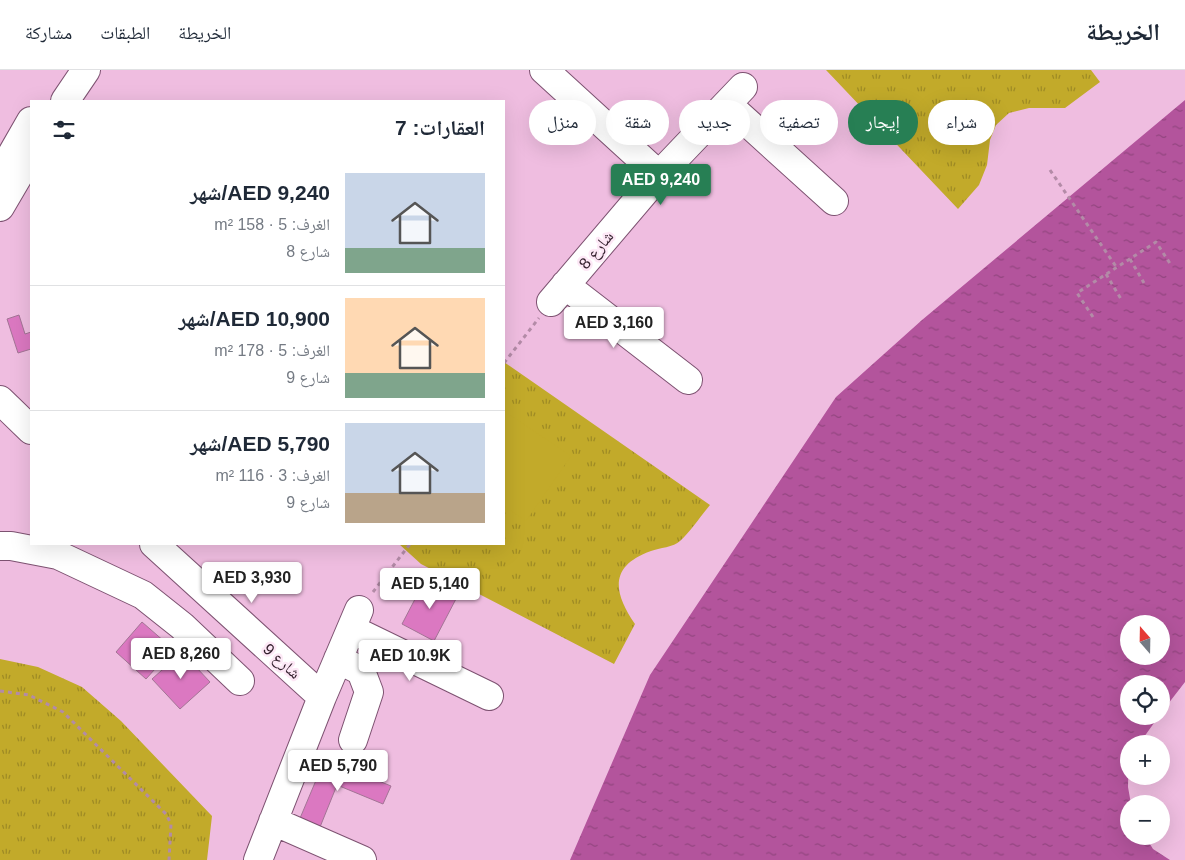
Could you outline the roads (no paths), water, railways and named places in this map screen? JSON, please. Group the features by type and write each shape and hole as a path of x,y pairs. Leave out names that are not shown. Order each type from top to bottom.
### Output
{"street":[{"path":"45,100 65,70"},
{"path":"66,100 86,70"},
{"path":"544,70 659,175"},
{"name":"شارع 8","path":"688,380 558,294 659,175 735,95 834,201"},
{"path":"0,175 30,123"},
{"path":"0,207 30,156"},
{"path":"0,400 30,429"},
{"path":"0,419 30,434"},
{"name":"شارع 9","path":"155,545 322,696"},
{"path":"0,546 11,546 58,555 143,595 182,626 240,682"},
{"path":"258,860 322,696 355,620 489,696"},
{"path":"338,659 361,671 369,692 353,740"},
{"path":"273,821 362,860"}],"water":[{"path":"1185,100 1185,682 1170,701 1170,675 1120,675 1120,725 1153,725 1145,735 1120,735 1120,785 1128,785 1129,795 1120,795 1120,845 1151,845 1153,849 1170,860 570,860 650,675 836,397 922,320"}]}
